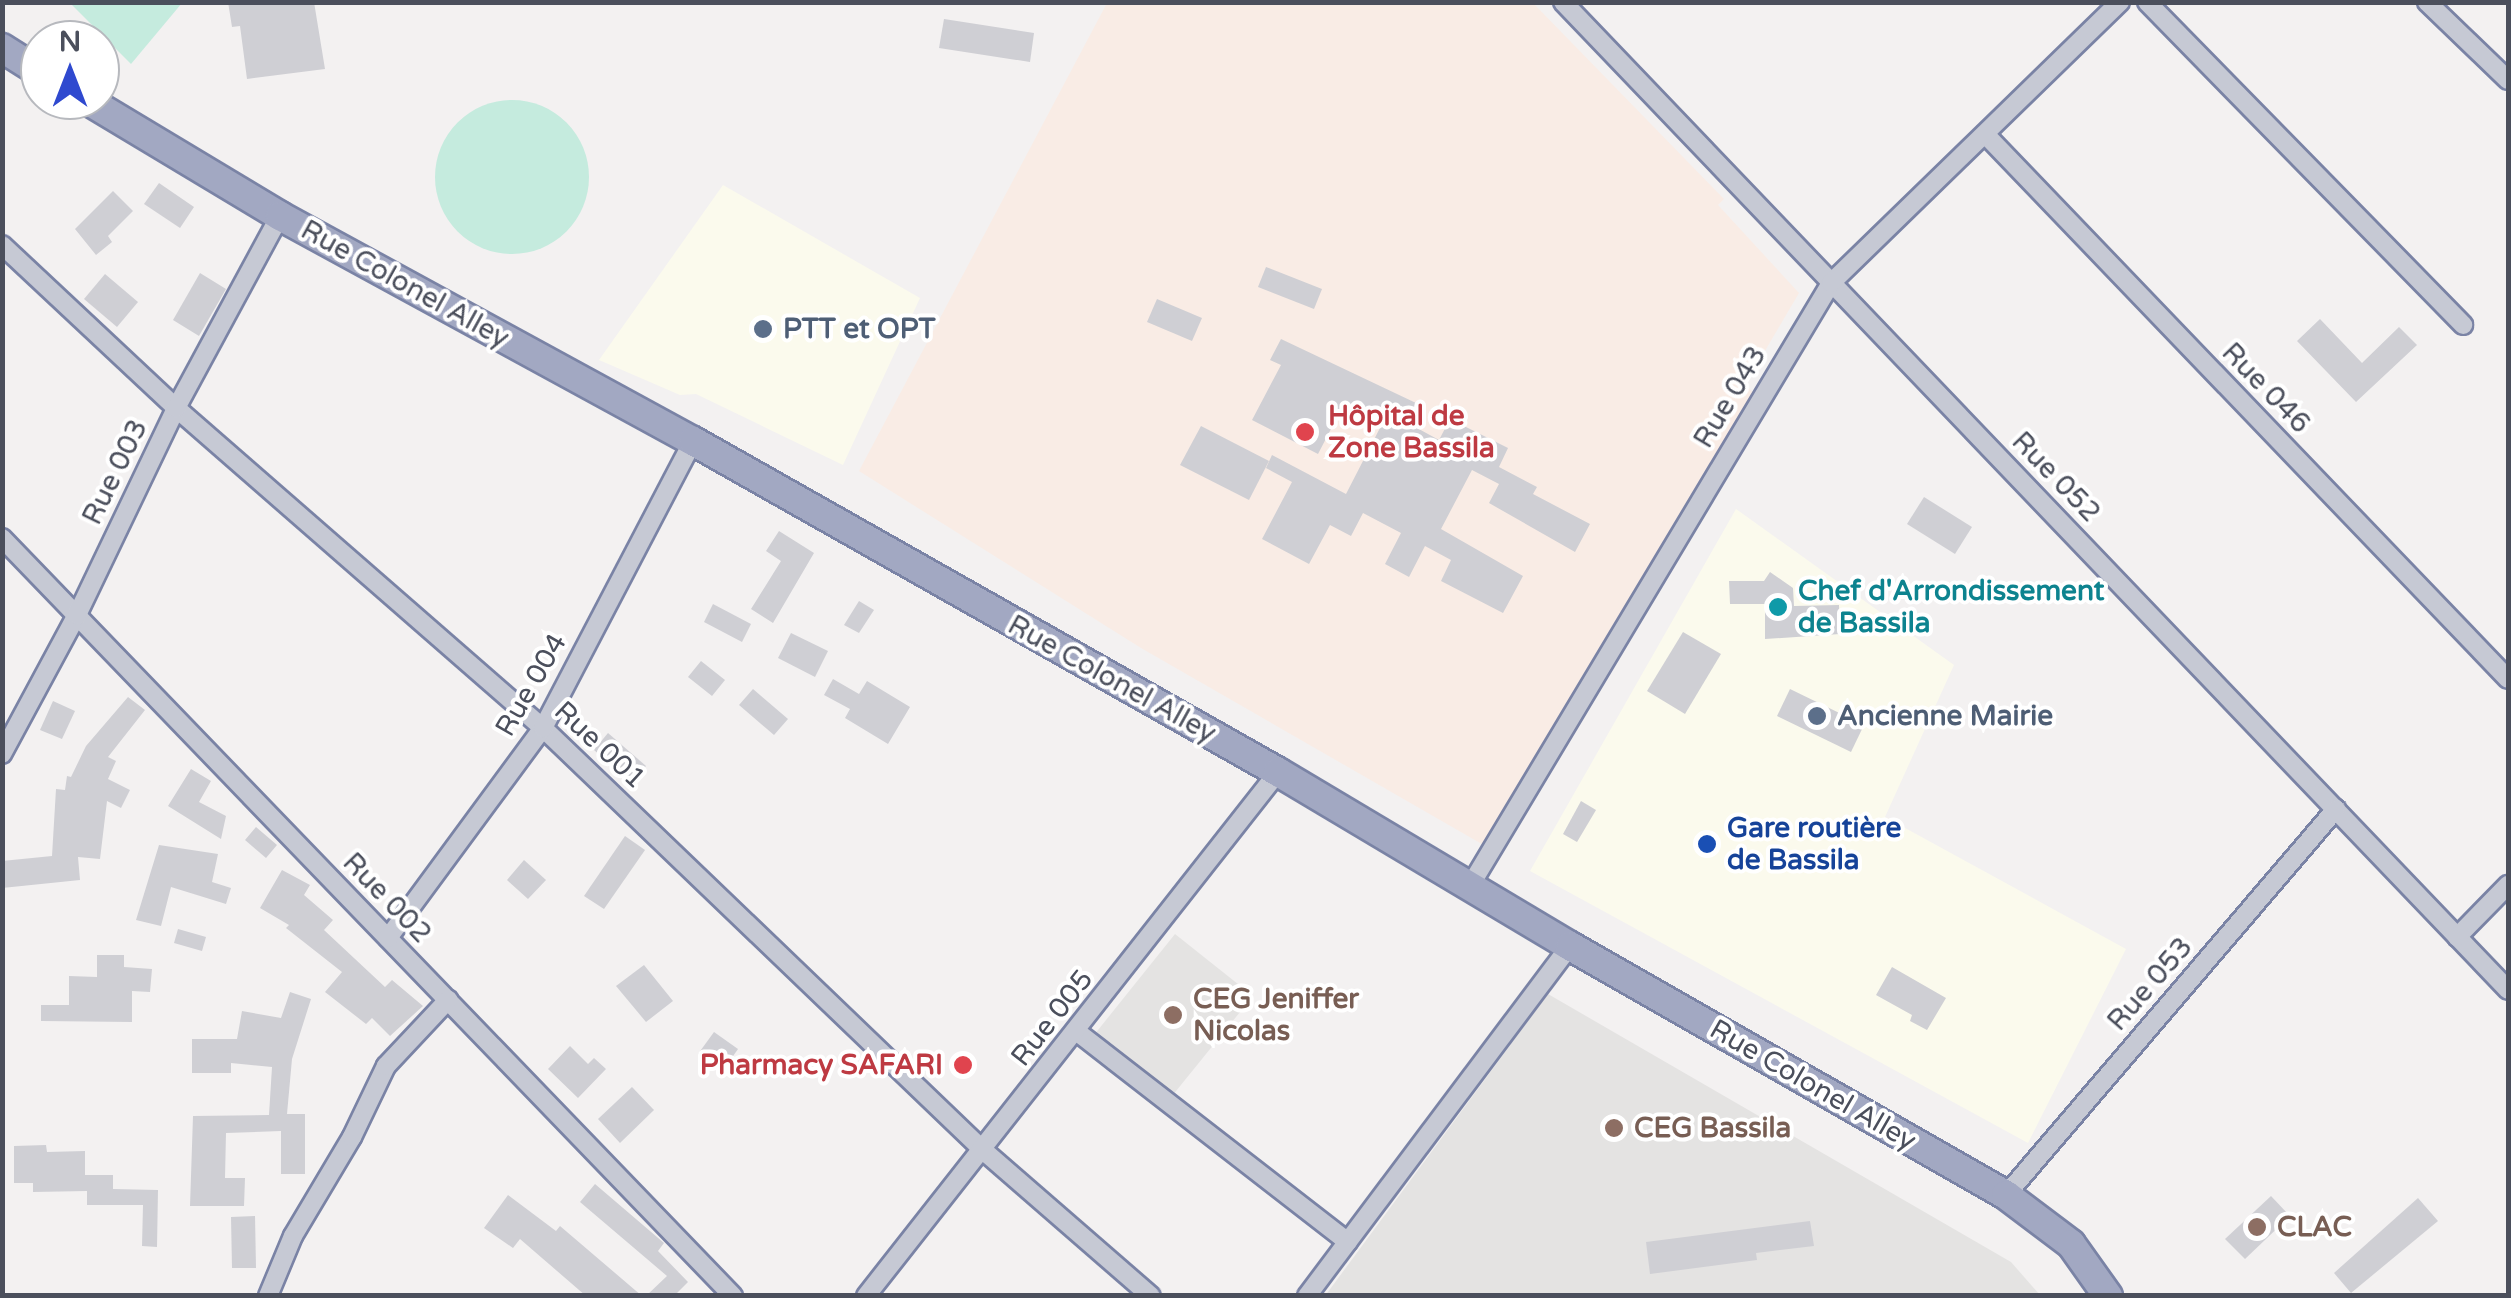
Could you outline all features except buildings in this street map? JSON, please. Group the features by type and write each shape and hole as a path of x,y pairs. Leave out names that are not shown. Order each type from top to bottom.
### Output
{"highway":[{"name":"Rue Colonel Alley","path":"120,120 280,216 693,440 1278,772 1570,946 2006,1195 2071,1244 2108,1296"}],"street":[{"name":"Rue 052","path":"1563,2 2508,990"},
{"name":"Rue 043","path":"1470,886 1831,282 2120,2"},
{"path":"2147,2 2463,325"},
{"path":"2427,2 2508,80"},
{"name":"Rue 046","path":"1985,134 2508,679"},
{"name":"Rue 003","path":"2,754 77,615 176,408 280,216"},
{"name":"Rue 001","path":"2,246 176,408 543,728 984,1151 1150,1296"},
{"name":"Rue 004","path":"388,938 543,728 693,440"},
{"name":"Rue 002","path":"2,538 732,1296"},
{"name":"Rue 005","path":"866,1296 984,1151 1278,772"},
{"name":"Rue 053","path":"2006,1195 2336,809"},
{"path":"2457,936 2508,886"},
{"path":"1307,1296 1570,946"},
{"path":"268,1296 293,1236 352,1137 386,1066 448,1000"},
{"path":"1076,1031 1348,1242"}],"shaded area":[{"name":"Hôpital de Zone Bassila","path":"1107,3 1533,3 1724,199 1718,205 1799,293 1745,385 1753,392 1611,643 1487,847 1141,648 859,471"},
{"name":"PTT et OPT","path":"723,185 920,298 843,465 696,394 680,395 599,360"},
{"path":"1736,509 1954,665 1885,817 2126,949 2028,1143 1530,871"},
{"name":"CEG Jeniffer Nicolas","path":"1175,934 1253,996 1172,1096 1094,1035"},
{"name":"CEG Bassila","path":"1548,994 2011,1262 2040,1295 1325,1296"}],"green space":[{"path":"70,3 182,3 131,64 120,53 120,20 87,20"},
{"path":"512,100 541,106 566,123 583,148 589,177 583,206 566,231 541,248 512,254 483,248 458,231 441,206 435,177 441,148 458,123 483,106"}],"place":[{"name":"PTT et OPT","path":"763,329"},
{"name":"Hôpital de Zone Bassila","path":"1305,432"},
{"name":"Chef d'Arrondissement de Bassila","path":"1778,607"},
{"name":"Ancienne Mairie","path":"1817,716"},
{"name":"Gare routière de Bassila","path":"1707,844"},
{"name":"CEG Jeniffer Nicolas","path":"1173,1015"},
{"name":"Pharmacy SAFARI","path":"963,1065"},
{"name":"CEG Bassila","path":"1614,1128"},
{"name":"CLAC","path":"2257,1227"}]}
